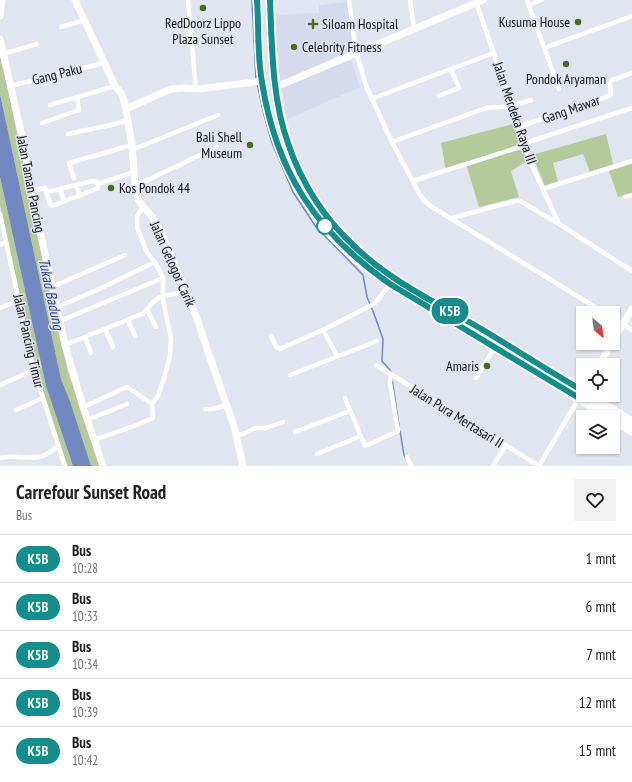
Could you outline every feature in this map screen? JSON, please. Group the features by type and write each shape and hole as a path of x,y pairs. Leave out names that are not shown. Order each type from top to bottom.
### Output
{"highway":[{"path":"257,0 262,81 269,119 288,169 316,215 339,242 365,266 390,284 495,347 576,392"},
{"path":"270,0 276,87 287,142 297,168 324,212 354,246 375,264 401,282 484,330 576,392"},
{"path":"590,402 600,410"},
{"path":"600,402 632,422"},
{"path":"620,423 632,431"}],"street":[{"path":"0,16 2,0"},
{"name":"Jalan Gelogor Carik","path":"75,0 115,86 122,93 128,120 135,186 138,199 159,228 201,328 227,405 243,466"},
{"path":"188,0 196,89"},
{"path":"349,0 356,52 372,99 392,142 420,195 426,202 594,306"},
{"path":"410,0 414,28"},
{"path":"542,0 528,2 559,90"},
{"path":"276,87 478,1"},
{"name":"Jalan Merdeka Raya III","path":"478,1 523,145 560,224"},
{"path":"544,48 632,16"},
{"path":"61,28 84,20"},
{"name":"Jalan Taman Pancing","path":"0,39 65,345 87,420 103,466"},
{"path":"3,54 37,44"},
{"path":"372,99 494,53"},
{"name":"Gang Paku","path":"10,86 104,63"},
{"path":"439,96 459,88 451,69"},
{"name":"Gang Mawar","path":"518,127 609,96 611,94 610,84 612,80 632,73"},
{"path":"126,109 171,88 196,89 262,81"},
{"path":"50,105 115,86"},
{"path":"42,123 79,110 77,97"},
{"path":"392,142 486,108 512,106 531,100"},
{"path":"413,181 632,108"},
{"path":"74,178 69,163 132,148 218,115"},
{"path":"68,134 128,120"},
{"path":"135,186 217,147"},
{"path":"544,189 632,160"},
{"path":"98,184 134,172"},
{"path":"47,192 95,180 98,184"},
{"path":"34,190 44,188 47,192 51,205 98,189 98,184"},
{"path":"76,185 80,196"},
{"path":"60,189 64,201"},
{"path":"625,197 632,195"},
{"path":"452,218 517,200 560,224 632,271"},
{"path":"94,440 153,418 152,404 162,387 170,355 171,338 163,297 163,278 155,262 147,254 137,227 138,216 143,206"},
{"name":"Jalan Pancing Timur","path":"0,214 34,370 65,466"},
{"path":"0,245 6,242"},
{"path":"52,287 124,255"},
{"path":"57,307 95,291 155,262"},
{"path":"60,321 163,278"},
{"path":"271,336 276,347 280,349 323,330 375,303 390,284"},
{"path":"65,345 142,314 153,302 163,297 186,292"},
{"path":"0,308 19,300"},
{"path":"620,329 632,309"},
{"path":"147,310 156,327"},
{"path":"128,320 135,336"},
{"path":"620,322 632,330"},
{"path":"105,328 113,347"},
{"path":"323,330 337,356"},
{"path":"85,337 91,353"},
{"path":"290,375 377,341"},
{"path":"476,378 495,347"},
{"name":"Jalan Pura Mertasari II","path":"376,365 539,466"},
{"path":"0,385 34,370"},
{"path":"345,398 365,446 398,431 390,383 391,375"},
{"path":"83,407 127,387 152,404"},
{"path":"16,410 43,398"},
{"path":"539,466 577,402"},
{"path":"87,420 127,404"},
{"path":"205,409 214,409 227,405"},
{"path":"295,432 350,410"},
{"path":"236,435 243,434 256,428 266,428 283,422"},
{"path":"317,454 361,436"},
{"path":"493,466 506,445"},
{"path":"0,458 16,456 34,459 46,455 58,446"},
{"path":"407,457 411,466"}],"shaded area":[{"path":"348,2 352,50 276,83 275,15 319,13 319,5"},
{"path":"350,58 360,87 286,120 280,88"}],"green space":[{"path":"0,56 68,372 101,466 91,466 70,401 61,379 0,94"},
{"path":"513,124 527,161 511,171 519,197 479,207 466,164 446,171 441,143"},
{"path":"606,134 613,164 590,172 583,154 553,163 558,181 545,186 532,155"},
{"path":"632,164 632,193 618,197 609,171"},
{"path":"0,177 46,386 73,466 67,466 36,372 0,205"}],"water":[{"name":"Tukad Badung","path":"0,94 61,379 70,401 91,466 73,466 46,386 0,177"}],"waterway":[{"path":"252,0 256,80"},
{"path":"257,83 272,143 293,192 316,227 363,275 367,297 383,339 382,361 391,372"},
{"path":"392,378 399,426"},
{"path":"400,431 406,459"}],"bus line":[{"name":"K5B","path":"257,0 260,66 269,119 278,147 288,169 312,210 324,225 347,250 365,266 390,284 579,398 583,391 484,330 401,282 375,264 354,246 334,225 314,197 298,169 287,142 276,95 270,0"}],"place":[{"name":"RedDoorz Lippo Plaza Sunset","path":"203,8"},
{"name":"Kusuma House","path":"578,22"},
{"name":"Siloam Hospital","path":"313,24"},
{"name":"Celebrity Fitness","path":"294,47"},
{"name":"Pondok Aryaman","path":"566,64"},
{"name":"Bali Shell Museum","path":"250,145"},
{"name":"Kos Pondok 44","path":"111,188"},
{"name":"Amaris","path":"487,366"}]}
